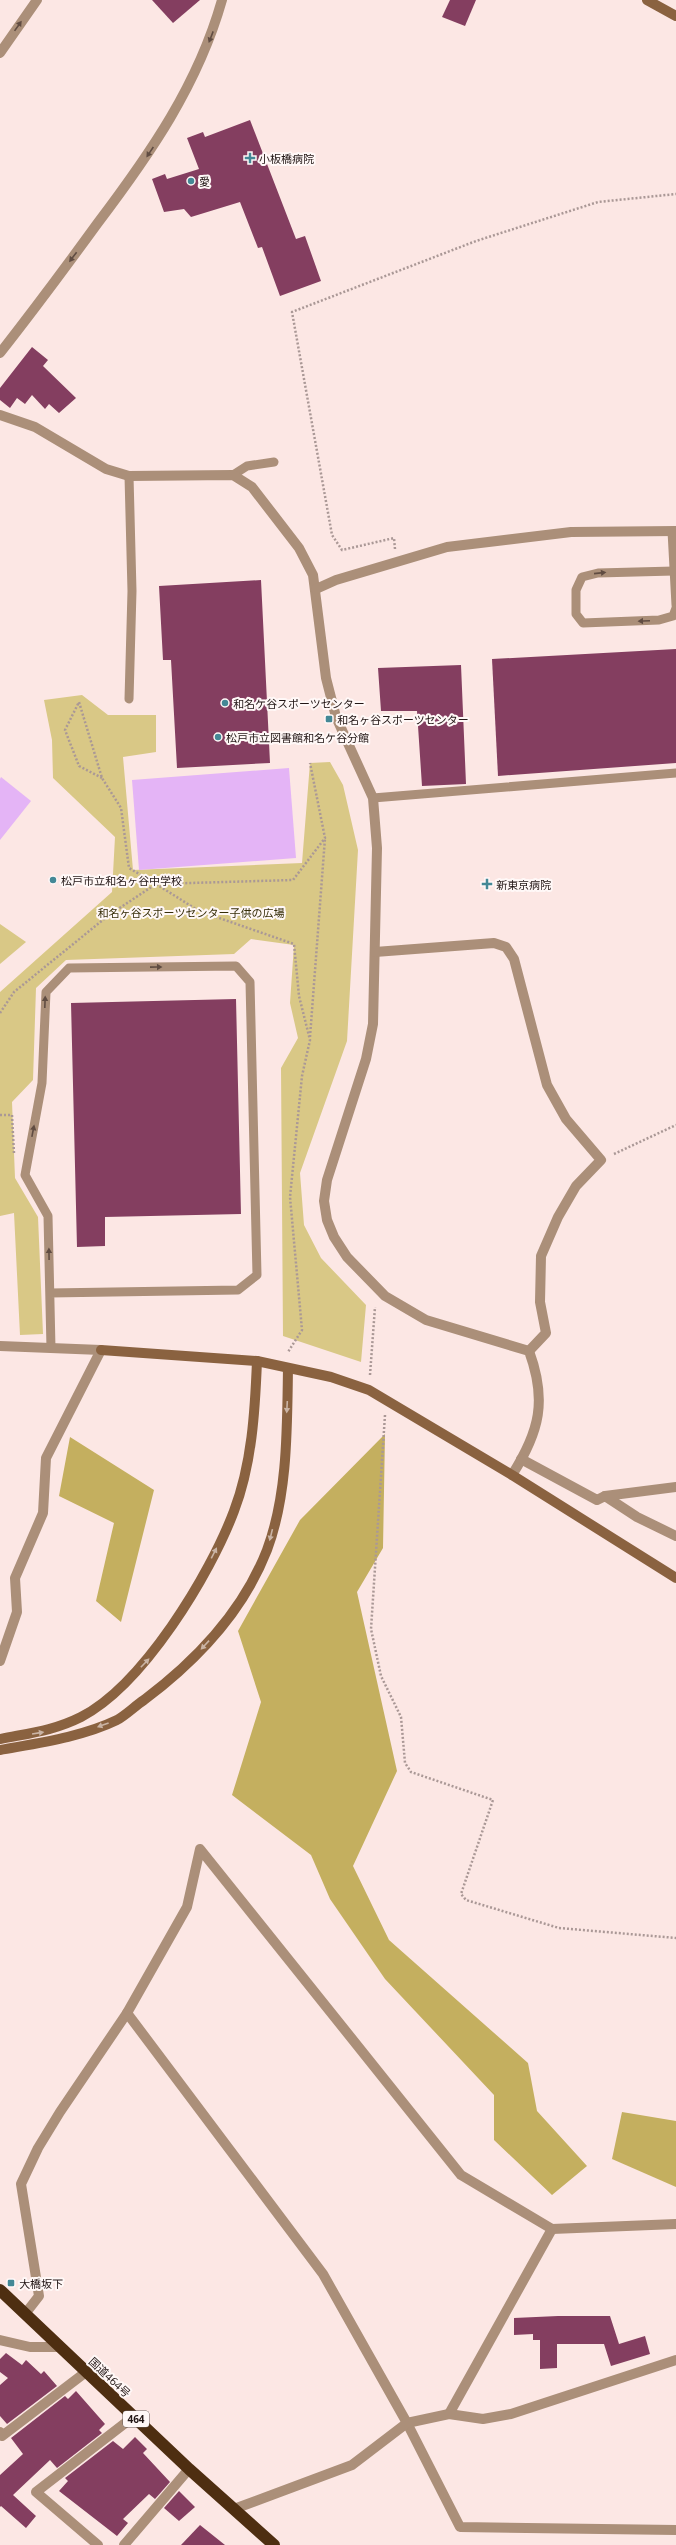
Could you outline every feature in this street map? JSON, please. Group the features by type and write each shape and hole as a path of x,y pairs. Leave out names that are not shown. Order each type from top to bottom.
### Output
{"highway":[{"name":"国道464号","path":"0,2290 133,2417 274,2545"}],"street":[{"path":"0,53 37,0"},
{"path":"0,353 135,175 158,141 182,100 203,56 222,0"},
{"path":"647,0 676,16"},
{"path":"0,415 35,427 106,468 129,476 233,474 252,487 280,521 299,548 313,574 326,678 336,717 373,798 377,848 373,1024 366,1059 329,1174 324,1201 327,1220 334,1237 347,1257 385,1296 426,1320 529,1351"},
{"path":"316,589 336,580 447,548 571,532 674,531"},
{"path":"375,952 494,943 506,947 514,959 547,1085 566,1119 600,1160 576,1186 558,1217 541,1256 540,1302 546,1333 529,1351"},
{"path":"0,1346 101,1350 257,1361 331,1377 369,1390 512,1475 676,1578"},
{"path":"0,1661 17,1612 15,1578 43,1513 46,1458 101,1350"},
{"path":"512,1475 522,1459 538,1420 538,1375 529,1351"},
{"path":"0,1739 47,1732 83,1716 115,1694 149,1658 203,1576 234,1510 249,1449 257,1361"},
{"path":"0,1750 71,1735 117,1720 172,1679 236,1610 252,1582 267,1549 277,1511 283,1475 288,1368"},
{"path":"522,1459 597,1500 605,1496 676,1487"},
{"path":"605,1496 637,1517 676,1536"},
{"path":"25,2314 39,2296 21,2184 38,2148 60,2112 128,2013 187,1907 200,1849 461,2175 552,2229 676,2224"},
{"path":"128,2013 323,2274 407,2423 460,2527 676,2530"},
{"path":"449,2414 552,2229"},
{"path":"0,2340 30,2348 60,2347"},
{"path":"234,2509 352,2465 407,2423 449,2414 483,2419 512,2414 676,2360"},
{"path":"0,2432 2,2436 86,2372"},
{"path":"98,2545 36,2492 133,2417"},
{"path":"124,2545 189,2469"}],"lane":[{"path":"233,474 247,466 274,462"},
{"path":"129,476 132,591 129,699"},
{"path":"674,531 676,606 673,616 659,620 583,624 576,614 576,590 582,577 598,573 674,571"},
{"path":"373,798 676,773"},
{"path":"50,1293 238,1290 257,1275 250,982 236,966 68,968 46,992 42,1083 25,1175 48,1216 51,1348"}],"path":[{"path":"397,562 394,538 342,550 332,535 292,312 476,241 591,205 676,194"},
{"path":"102,778 79,766 65,730 79,702 102,778 121,808 129,868 199,911 294,944 299,996 310,1040"},
{"path":"288,1352 302,1330 290,1197 302,1076 310,1040 326,838 310,763"},
{"path":"0,1014 14,992 109,915 156,884 293,880 326,838"},
{"path":"0,1115 12,1115 14,1154"},
{"path":"600,1160 676,1125"},
{"path":"369,1390 376,1304 385,1296"},
{"path":"386,1401 370,1629 372,1645 381,1676 401,1717 405,1763 411,1772 493,1800 461,1894 466,1900 559,1928 676,1938"}],"green space":[{"name":"和名ヶ谷スポーツセンター子供の広場","path":"82,695 108,715 156,715 156,752 123,757 133,870 302,863 310,763 330,762 343,785 358,850 347,1041 300,1173 304,1225 321,1258 366,1305 361,1362 283,1336 281,1068 298,1038 290,1003 294,945 251,939 234,954 66,960 36,988 33,1080 12,1102 15,1178 38,1217 43,1334 20,1335 14,1213 0,1216 0,992 112,892 115,837 53,778 52,740 44,700"},
{"path":"0,924 26,942 0,964"}],"shaded area":[{"path":"289,768 296,858 139,870 132,780"},
{"path":"1,777 31,801 0,840 0,779"},
{"path":"385,1434 383,1548 357,1592 397,1771 353,1866 389,1940 528,2063 537,2111 587,2166 552,2195 494,2140 494,2095 385,1979 330,1899 311,1855 232,1795 261,1702 238,1631 300,1520"},
{"path":"70,1437 154,1490 121,1622 96,1601 114,1523 59,1496"},
{"path":"622,2112 676,2121 676,2187 612,2159"}],"building":[{"path":"152,0 200,0 173,23"},
{"path":"450,0 476,0 465,26 442,17"},
{"path":"250,120 296,239 305,236 321,281 280,296 262,247 258,248 240,202 191,217 184,209 164,212 152,179 165,174 167,179 199,169 187,138 203,132 205,137"},
{"path":"32,347 48,360 43,366 76,398 59,413 49,404 45,409 32,395 25,404 17,398 10,408 0,400 0,388"},
{"path":"261,580 270,763 177,768 171,660 163,660 159,586"},
{"path":"676,649 676,763 498,776 492,659"},
{"path":"461,665 466,784 422,786 417,711 381,711 378,668"},
{"path":"236,999 241,1214 105,1217 105,1246 77,1247 71,1003"},
{"path":"610,2316 619,2344 645,2336 650,2354 611,2366 604,2344 557,2344 557,2368 540,2369 540,2340 533,2340 533,2334 514,2335 514,2318"},
{"path":"6,2353 22,2365 26,2360 41,2374 44,2371 57,2386 7,2424 0,2416 0,2385 8,2378 0,2372 0,2359"},
{"path":"76,2391 105,2424 99,2430 102,2433 57,2468 50,2460 13,2495 36,2516 26,2528 1,2506 0,2507 0,2475 23,2454 11,2438 65,2396 68,2399"},
{"path":"135,2437 147,2449 143,2453 170,2482 155,2499 149,2494 123,2519 128,2523 117,2536 59,2491 68,2481 65,2478 113,2441 123,2449"},
{"path":"179,2491 195,2507 179,2521 164,2508"},
{"path":"200,2525 225,2545 181,2545"}],"place":[{"name":"小板橋病院","path":"250,158"},
{"name":"愛","path":"191,181"},
{"name":"和名ケ谷スポーツセンター","path":"225,703"},
{"name":"和名ヶ谷スポーツセンター","path":"329,719"},
{"name":"松戸市立図書館和名ケ谷分館","path":"218,737"},
{"name":"松戸市立和名ヶ谷中学校","path":"53,880"},
{"name":"新東京病院","path":"487,884"},
{"name":"大橋坂下","path":"11,2283"}]}
